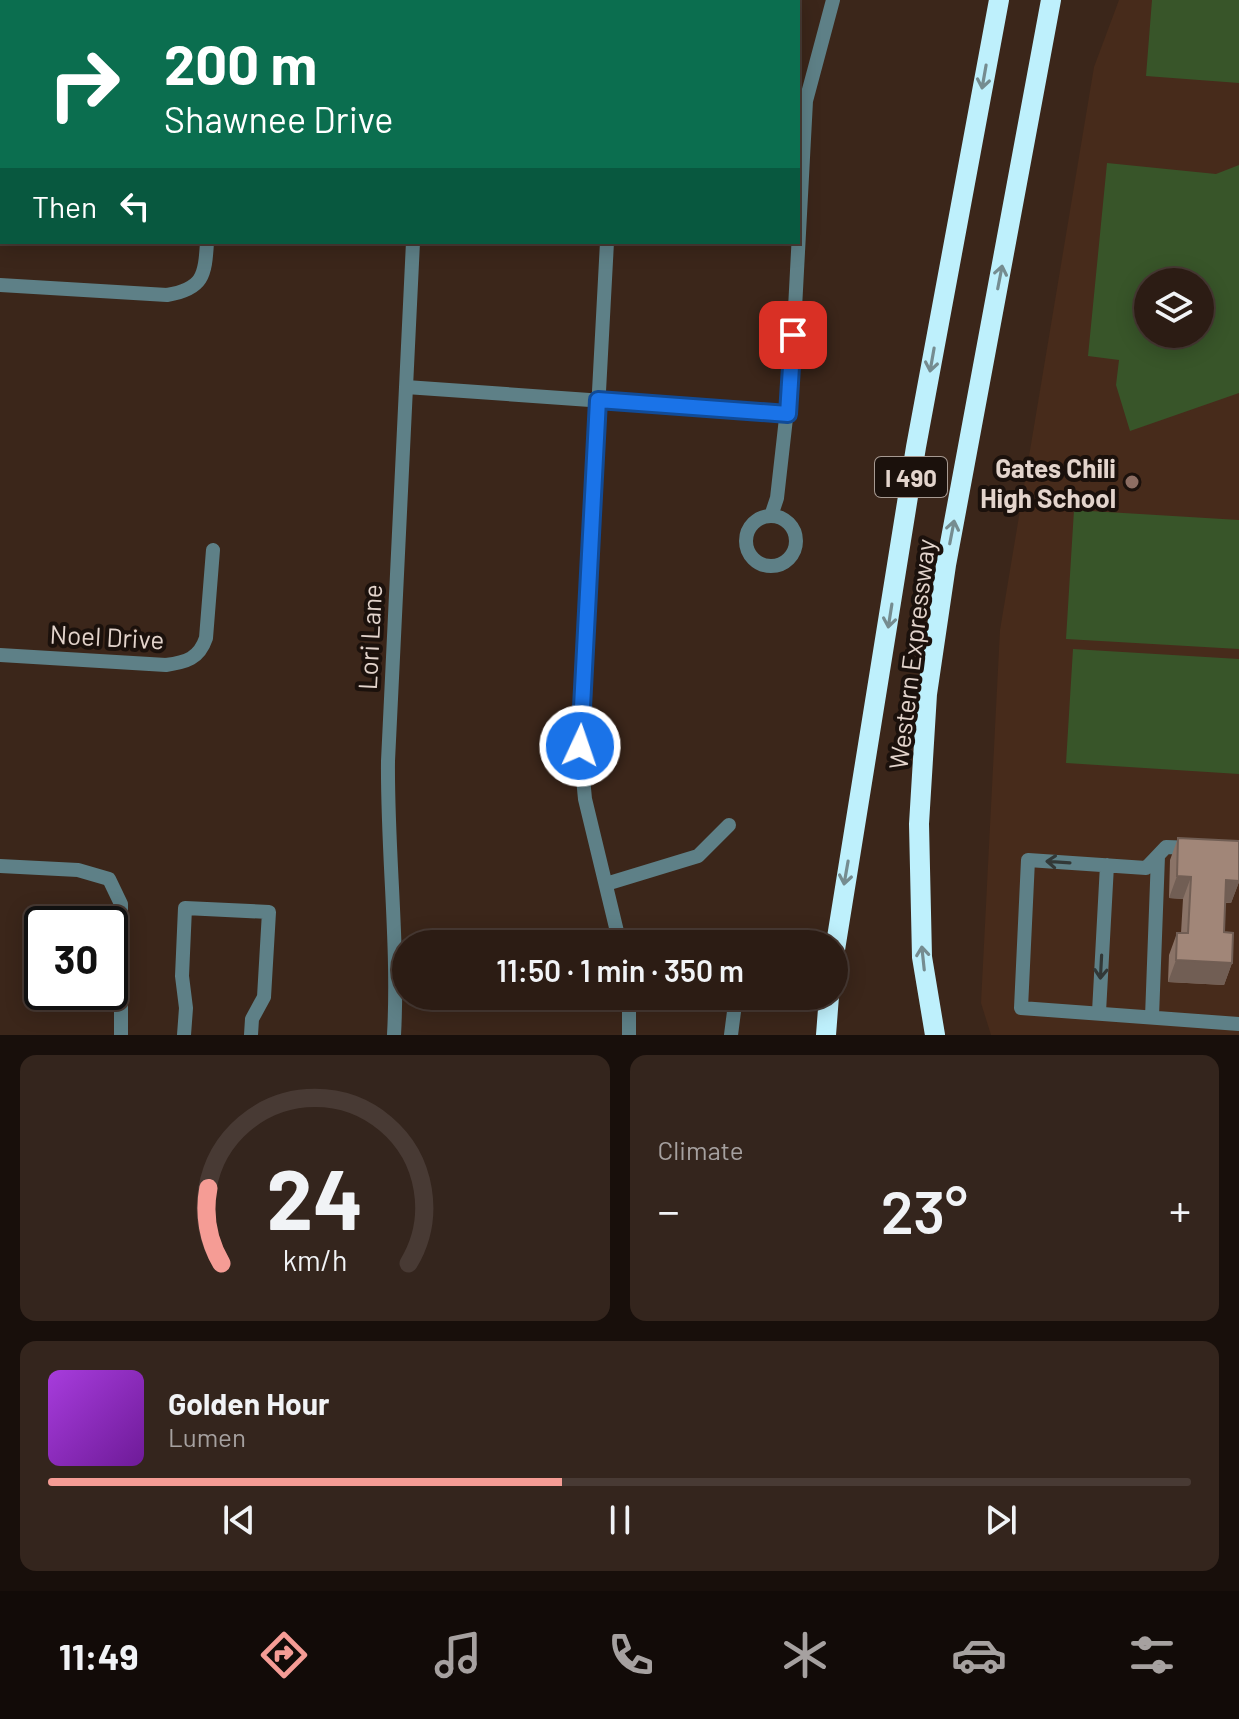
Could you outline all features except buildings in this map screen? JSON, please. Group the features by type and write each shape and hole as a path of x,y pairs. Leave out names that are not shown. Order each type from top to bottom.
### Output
{"highway":[{"name":"Western Expressway","path":"838,930 916,447 999,0"},
{"name":"Western Expressway","path":"935,1035 922,957 919,824 927,694 946,565 1051,0"},
{"path":"826,1035 828,1010"}],"street":[{"path":"800,205 806,101 833,0"},
{"path":"0,285 167,295 196,286 203,275 207,244"},
{"name":"Lori Lane","path":"394,1035 396,961 387,805 388,761 413,244"},
{"path":"607,244 580,746 585,799 617,930"},
{"path":"771,516 777,498 788,414 798,244"},
{"path":"406,387 788,414"},
{"name":"Noel Drive","path":"0,655 166,665 196,657 206,638 213,550"},
{"path":"606,884 698,856 729,825"},
{"path":"1210,849 1166,847 1146,868 1028,860 1021,1008 1239,1024"},
{"path":"1152,1017 1158,856"},
{"path":"1099,1012 1107,865"},
{"path":"0,866 78,870 109,879 121,904 121,1035"},
{"path":"184,1035 186,1008 182,976 185,908 269,912 264,997 252,1019 251,1035"},
{"path":"629,1010 629,1035"},
{"path":"731,1035 734,1010"}],"shaded area":[{"name":"Gates Chili High School","path":"1119,0 1239,0 1239,1035 991,1035 981,1003 1000,630 1094,67"}],"green space":[{"path":"1152,0 1239,0 1239,83 1146,76"},
{"path":"1107,163 1216,174 1239,165 1239,393 1130,431 1116,385 1119,360 1088,356"},
{"path":"1074,510 1239,520 1239,649 1066,639"},
{"path":"1073,649 1239,659 1239,774 1066,763"}],"place":[{"name":"Gates Chili High School","path":"1132,482"}],"route":[{"path":"580,746 598,400 788,414 793,335"}]}
